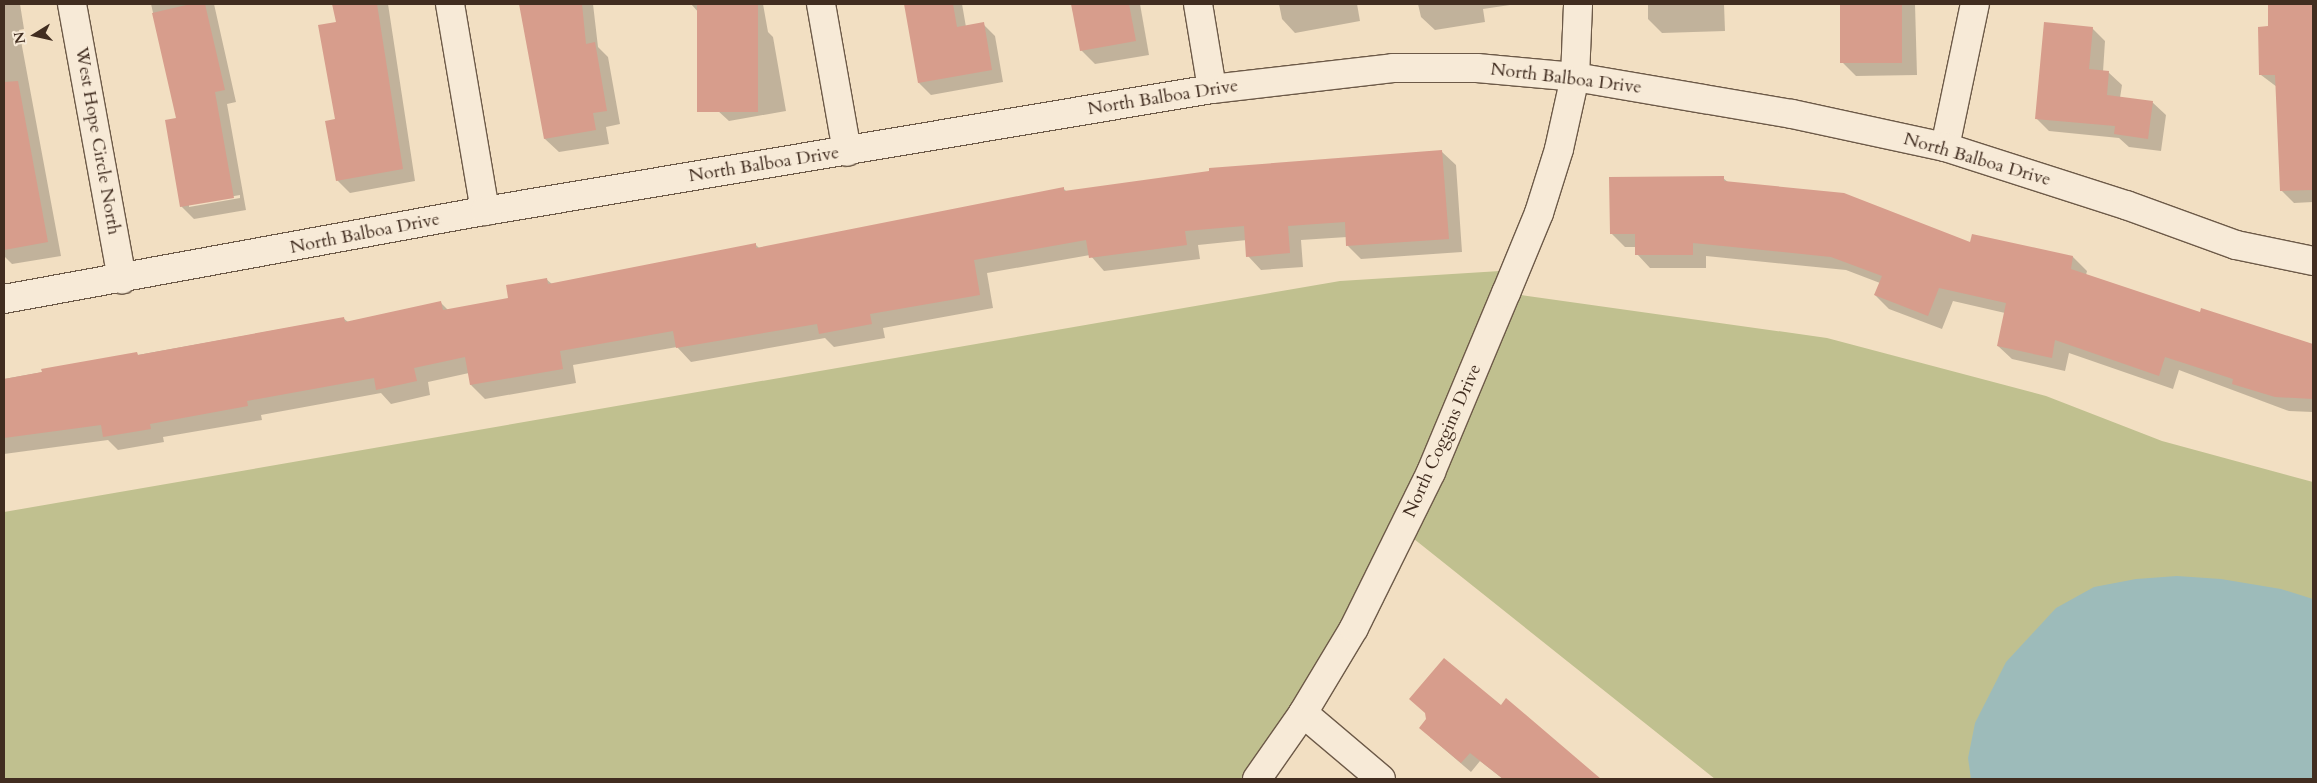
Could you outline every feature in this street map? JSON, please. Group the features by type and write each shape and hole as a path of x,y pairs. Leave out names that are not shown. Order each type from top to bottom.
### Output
{"street":[{"name":"West Hope Circle North","path":"72,4 122,279"},
{"path":"450,4 485,211"},
{"path":"821,4 847,152"},
{"path":"1198,4 1212,89"},
{"name":"North Coggins Drive","path":"1257,779 1303,713 1354,628 1431,472 1539,213 1559,149 1575,77 1578,4"},
{"path":"1945,147 1975,4"},
{"name":"North Balboa Drive","path":"4,299 122,279 485,211 847,152 1212,89 1393,68 1477,68 1575,77 1792,114 1945,147 2126,205 2236,246 2313,261"},
{"path":"1303,713 1381,779"}],"green space":[{"path":"1516,270 1507,293 1827,338 2046,396 2162,441 2313,482 2313,779 1715,779 1404,531 1257,779 4,779 4,512 1340,281"}],"water":[{"path":"2177,576 2221,579 2281,589 2313,599 2313,779 1971,779 1968,758 1975,723 2006,662 2056,608 2094,587 2136,579"}],"building":[{"path":"191,4 205,4 225,90 215,92 234,198 180,207 165,120 176,118 152,13"},
{"path":"332,4 377,4 403,169 336,181 325,121 335,119 318,25 336,22"},
{"path":"519,4 582,4 586,44 595,42 607,111 593,113 596,130 544,139"},
{"path":"697,4 758,4 758,112 697,112"},
{"path":"904,4 953,4 957,27 984,22 992,70 918,83"},
{"path":"1071,4 1129,4 1136,41 1080,51"},
{"path":"1840,4 1902,4 1902,63 1840,63"},
{"path":"2268,4 2313,4 2313,190 2280,191 2275,75 2259,75 2258,27 2268,26"},
{"path":"2044,22 2093,27 2089,69 2109,71 2107,95 2153,101 2148,139 2114,134 2115,126 2035,119"},
{"path":"18,81 48,242 4,250 4,82"},
{"path":"1442,150 1449,239 1346,246 1345,222 1288,226 1290,253 1246,257 1244,226 1185,231 1187,245 1089,258 1086,240 974,260 980,295 870,314 872,324 819,334 817,324 676,348 673,331 560,351 563,369 470,385 465,357 414,368 417,381 376,390 374,378 247,401 248,406 150,424 151,429 103,437 101,425 4,438 4,379 42,372 41,369 137,352 138,355 344,317 345,322 441,301 443,310 508,298 506,285 547,278 548,284 756,243 756,248 1064,187 1064,191 1209,171 1209,168"},
{"path":"1724,176 1724,181 1844,193 1970,242 1972,234 2073,256 2071,269 2200,312 2201,308 2313,344 2313,399 2275,397 2232,384 2233,379 2165,357 2159,376 2055,340 2052,358 1997,346 2006,303 1939,288 1928,316 1874,295 1882,276 1831,257 1693,243 1693,255 1635,255 1635,234 1610,234 1609,177"},
{"path":"1444,658 1501,705 1506,698 1601,779 1503,779 1470,753 1461,763 1419,728 1426,719 1425,713 1409,699"}]}
